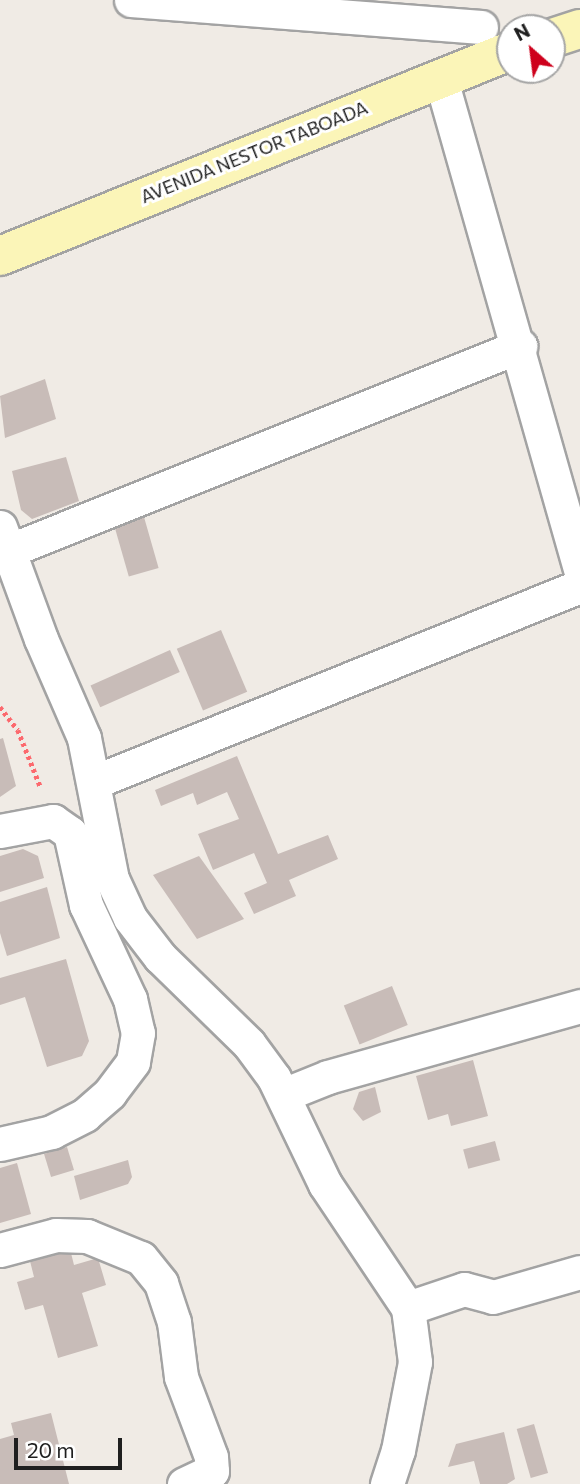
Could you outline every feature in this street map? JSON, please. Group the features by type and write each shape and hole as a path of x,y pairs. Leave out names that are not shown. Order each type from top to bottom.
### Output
{"street":[{"path":"131,0 229,4 490,34"},
{"name":"AVENIDA NESTOR TABOADA","path":"0,256 440,76 490,34"},
{"path":"440,76 520,346 568,470 580,569"},
{"path":"387,1484 398,1450 415,1362 408,1308 325,1184 283,1095 249,1044 160,957 130,918 112,879 84,738 4,539 520,346"},
{"path":"94,782 580,586"},
{"path":"0,1144 52,1132 85,1115 110,1093 133,1062 138,1034 123,981 86,905 75,843 54,821 15,827"},
{"path":"283,1095 328,1077 580,1006"},
{"path":"0,1250 55,1235 87,1236 141,1258 161,1283 174,1322 181,1377 211,1457 212,1471 184,1484"},
{"path":"408,1308 464,1289 493,1297 580,1272"}],"path":[{"path":"0,707 19,730 43,792 40,810 15,827"}],"building":[{"path":"45,379 56,419 5,438 0,396"},
{"path":"66,457 79,501 32,519 21,510 12,471"},
{"path":"144,517 159,568 129,576 114,526"},
{"path":"221,630 247,692 203,710 177,649"},
{"path":"170,650 180,672 100,707 91,685"},
{"path":"3,738 16,786 0,797 0,739"},
{"path":"237,756 278,854 328,835 338,859 289,880 296,896 254,914 244,893 267,883 254,853 213,870 198,834 239,819 227,792 197,805 193,793 161,806 155,790"},
{"path":"23,849 38,856 44,878 0,892 0,856"},
{"path":"199,856 244,919 197,939 153,875"},
{"path":"47,887 60,938 7,956 0,933 0,902"},
{"path":"66,959 89,1041 82,1056 47,1067 25,997 0,1005 0,978"},
{"path":"392,986 408,1025 360,1044 344,1005"},
{"path":"473,1060 488,1116 451,1126 448,1114 428,1120 416,1076"},
{"path":"375,1087 381,1112 363,1121 353,1109 359,1092"},
{"path":"495,1141 500,1160 468,1169 463,1150"},
{"path":"67,1147 74,1170 51,1177 44,1154"},
{"path":"128,1160 132,1177 128,1184 80,1200 74,1176"},
{"path":"17,1163 31,1214 0,1223 0,1168"},
{"path":"69,1245 74,1265 98,1258 106,1285 82,1293 98,1346 58,1358 43,1305 25,1310 17,1282 34,1277 29,1257"},
{"path":"51,1413 69,1484 0,1484 0,1439 14,1435 11,1423"},
{"path":"534,1424 548,1473 531,1478 517,1429"},
{"path":"504,1432 515,1479 507,1484 480,1484 474,1461 448,1467 456,1444"}]}
